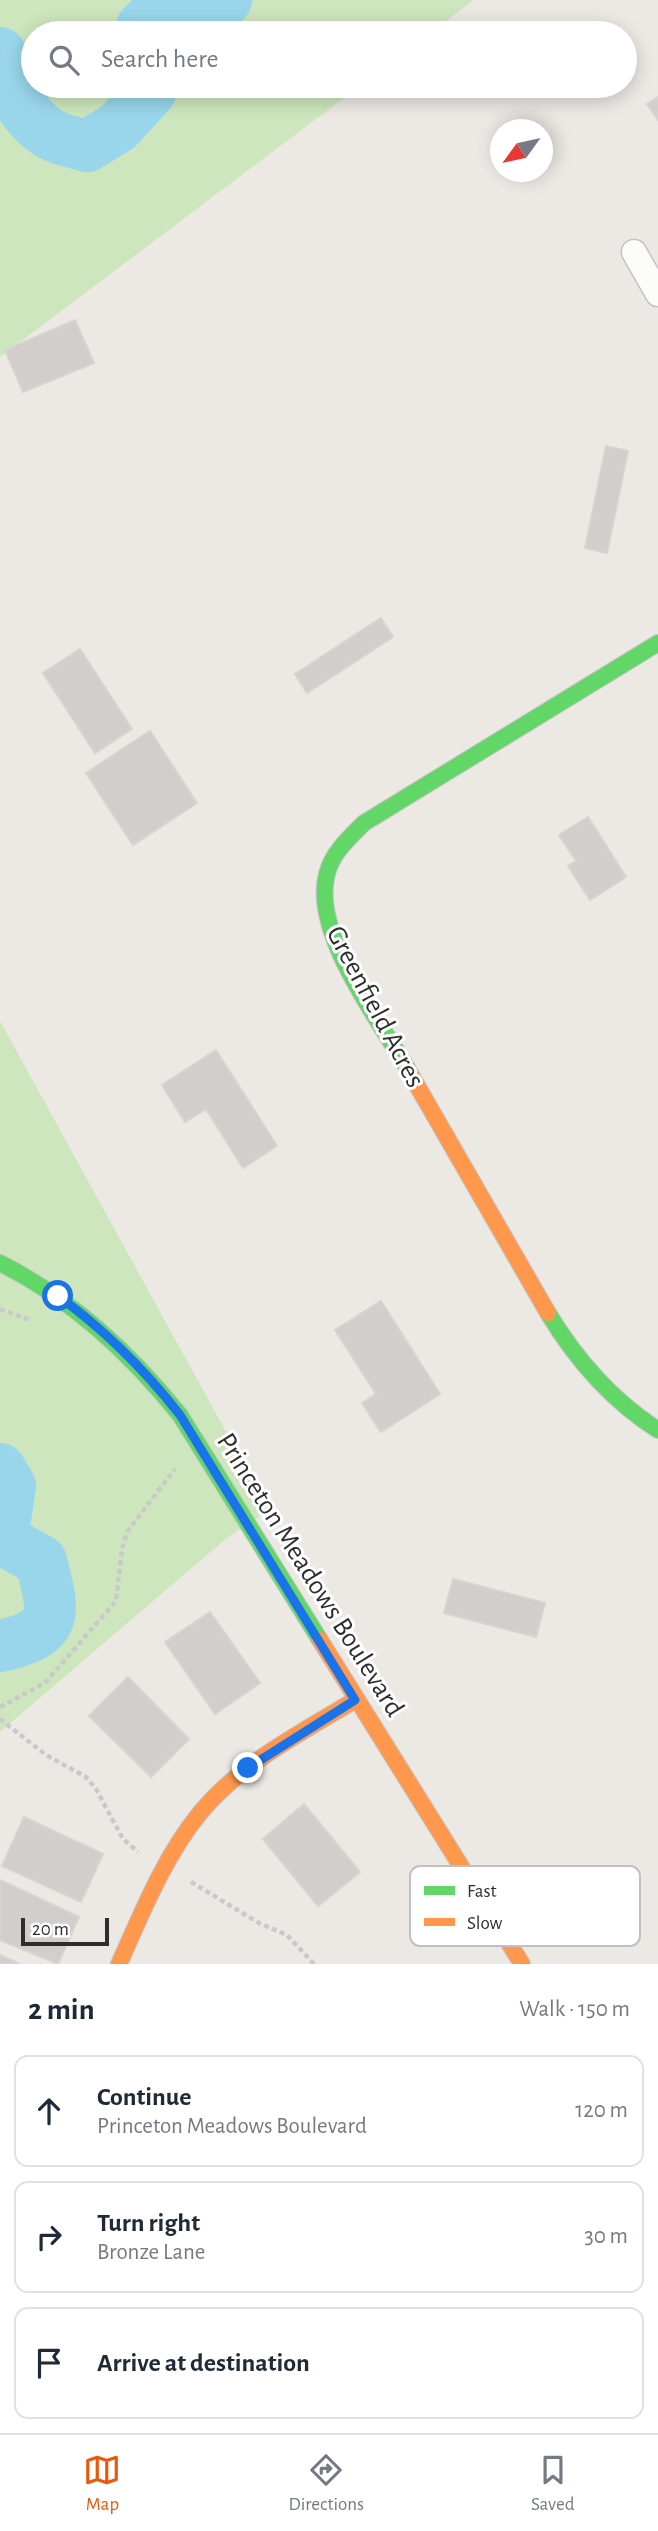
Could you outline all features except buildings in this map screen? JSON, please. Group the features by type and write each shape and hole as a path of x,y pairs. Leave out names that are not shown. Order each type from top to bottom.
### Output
{"street":[{"path":"634,252 658,294"},
{"name":"Greenfield Acres","path":"658,643 364,823 333,856 325,874 322,893 326,915 345,962 565,1338 614,1400 637,1420 658,1430"},
{"name":"Princeton Meadows Boulevard","path":"0,1263 86,1316 157,1386 220,1476 355,1700 460,1866"},
{"path":"119,1964 164,1867 202,1812 248,1768 355,1700"},
{"name":"Princeton Meadows Boulevard","path":"511,1946 522,1964"}],"path":[{"path":"0,1309 41,1325"},
{"path":"0,1707 45,1683 116,1601 122,1549 127,1532 176,1471 170,1460"}],"green space":[{"path":"0,0 474,0 446,21 21,21 21,98 344,98 0,357"},
{"path":"0,1021 269,1510 228,1537 0,1732"}],"waterway":[{"path":"148,21 152,17 226,0"},
{"path":"0,53 12,89 26,111 43,129 66,141 87,146 118,127 145,98"},
{"path":"0,1469 10,1486 2,1539 41,1561 50,1608 43,1627 34,1635 0,1646"}],"traffic: fast":[{"path":"407,1068 365,1001 338,948 329,922 325,897 327,874 333,859 364,823 658,643"},
{"path":"0,1263 76,1311 120,1349 161,1392 180,1415 320,1640"},
{"path":"548,1313 596,1378 625,1406 658,1430"}],"traffic: slow":[{"path":"407,1068 548,1313"},
{"path":"320,1640 461,1866"},
{"path":"119,1964 145,1905 175,1848 216,1795 253,1764 355,1700"},
{"path":"511,1946 522,1964"}],"route":[{"path":"58,1296 86,1316 134,1360 180,1415 220,1476 355,1700 248,1768"}]}
